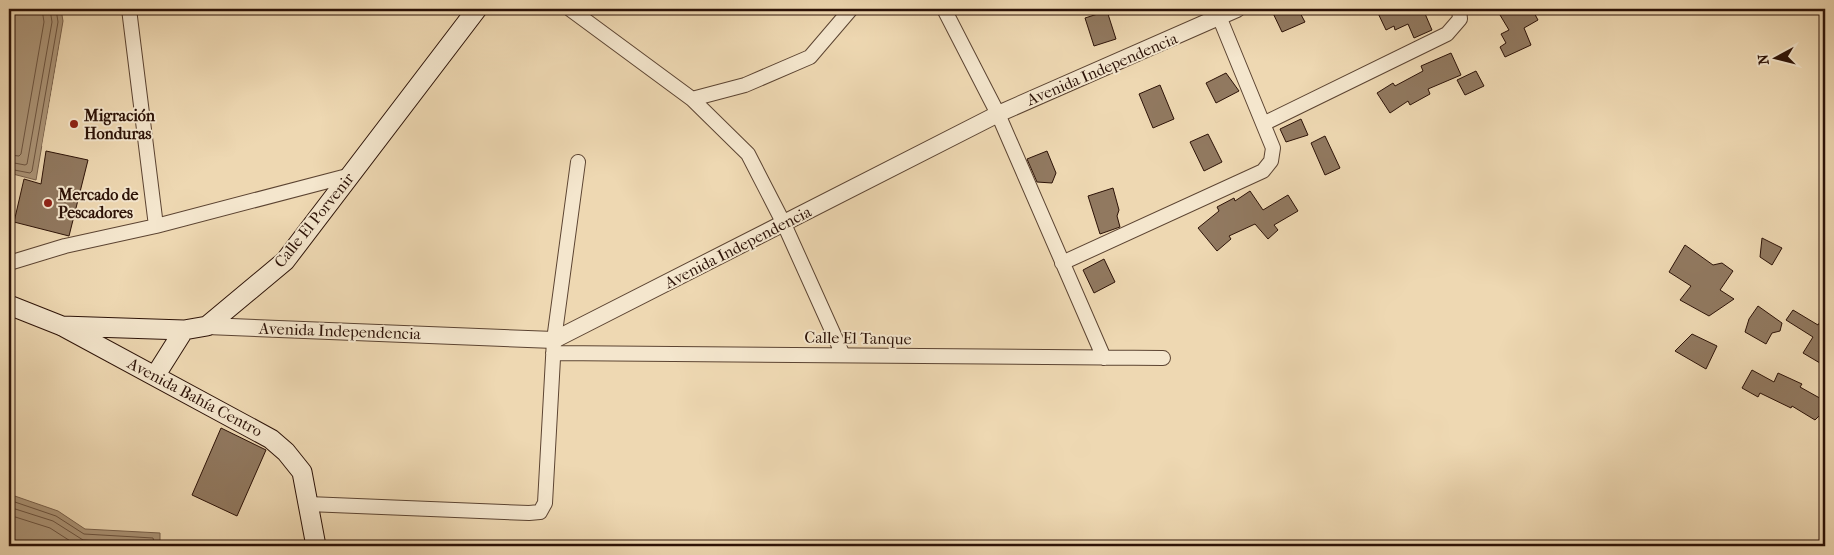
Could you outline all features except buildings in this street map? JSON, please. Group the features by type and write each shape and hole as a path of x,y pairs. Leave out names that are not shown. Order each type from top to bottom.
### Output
{"main road":[{"name":"Calle El Porvenir","path":"62,326 184,330 207,326 285,261 476,9"},
{"name":"Avenida Bahía Centro","path":"9,305 62,326 271,438 286,452 302,472 316,546"},
{"path":"155,376 184,330"}],"street":[{"path":"129,9 156,226"},
{"path":"570,9 692,99 748,154 784,224 843,355"},
{"path":"692,99 745,85 810,57 850,9"},
{"path":"944,9 998,114 1104,358"},
{"name":"Avenida Independencia","path":"207,326 554,347 784,224 998,114 1219,13 1237,9"},
{"path":"1265,123 1447,34 1460,19 1459,9"},
{"path":"1062,263 1263,171 1272,161 1273,148 1265,123 1219,13"},
{"path":"308,504 540,512 545,503 554,347 578,162"},
{"path":"9,263 65,246 156,226 351,175"},
{"name":"Calle El Tanque","path":"554,347 843,355 1163,358"}],"water":[{"path":"9,9 61,9 63,21 36,180 9,173"},
{"path":"9,494 58,511 85,529 160,533 160,546 9,546"}],"pier":[{"path":"60,44 62,45 44,147 42,146"}],"place":[{"name":"Migración Honduras","path":"74,124"},
{"name":"Mercado de Pescadores","path":"48,203"}]}
